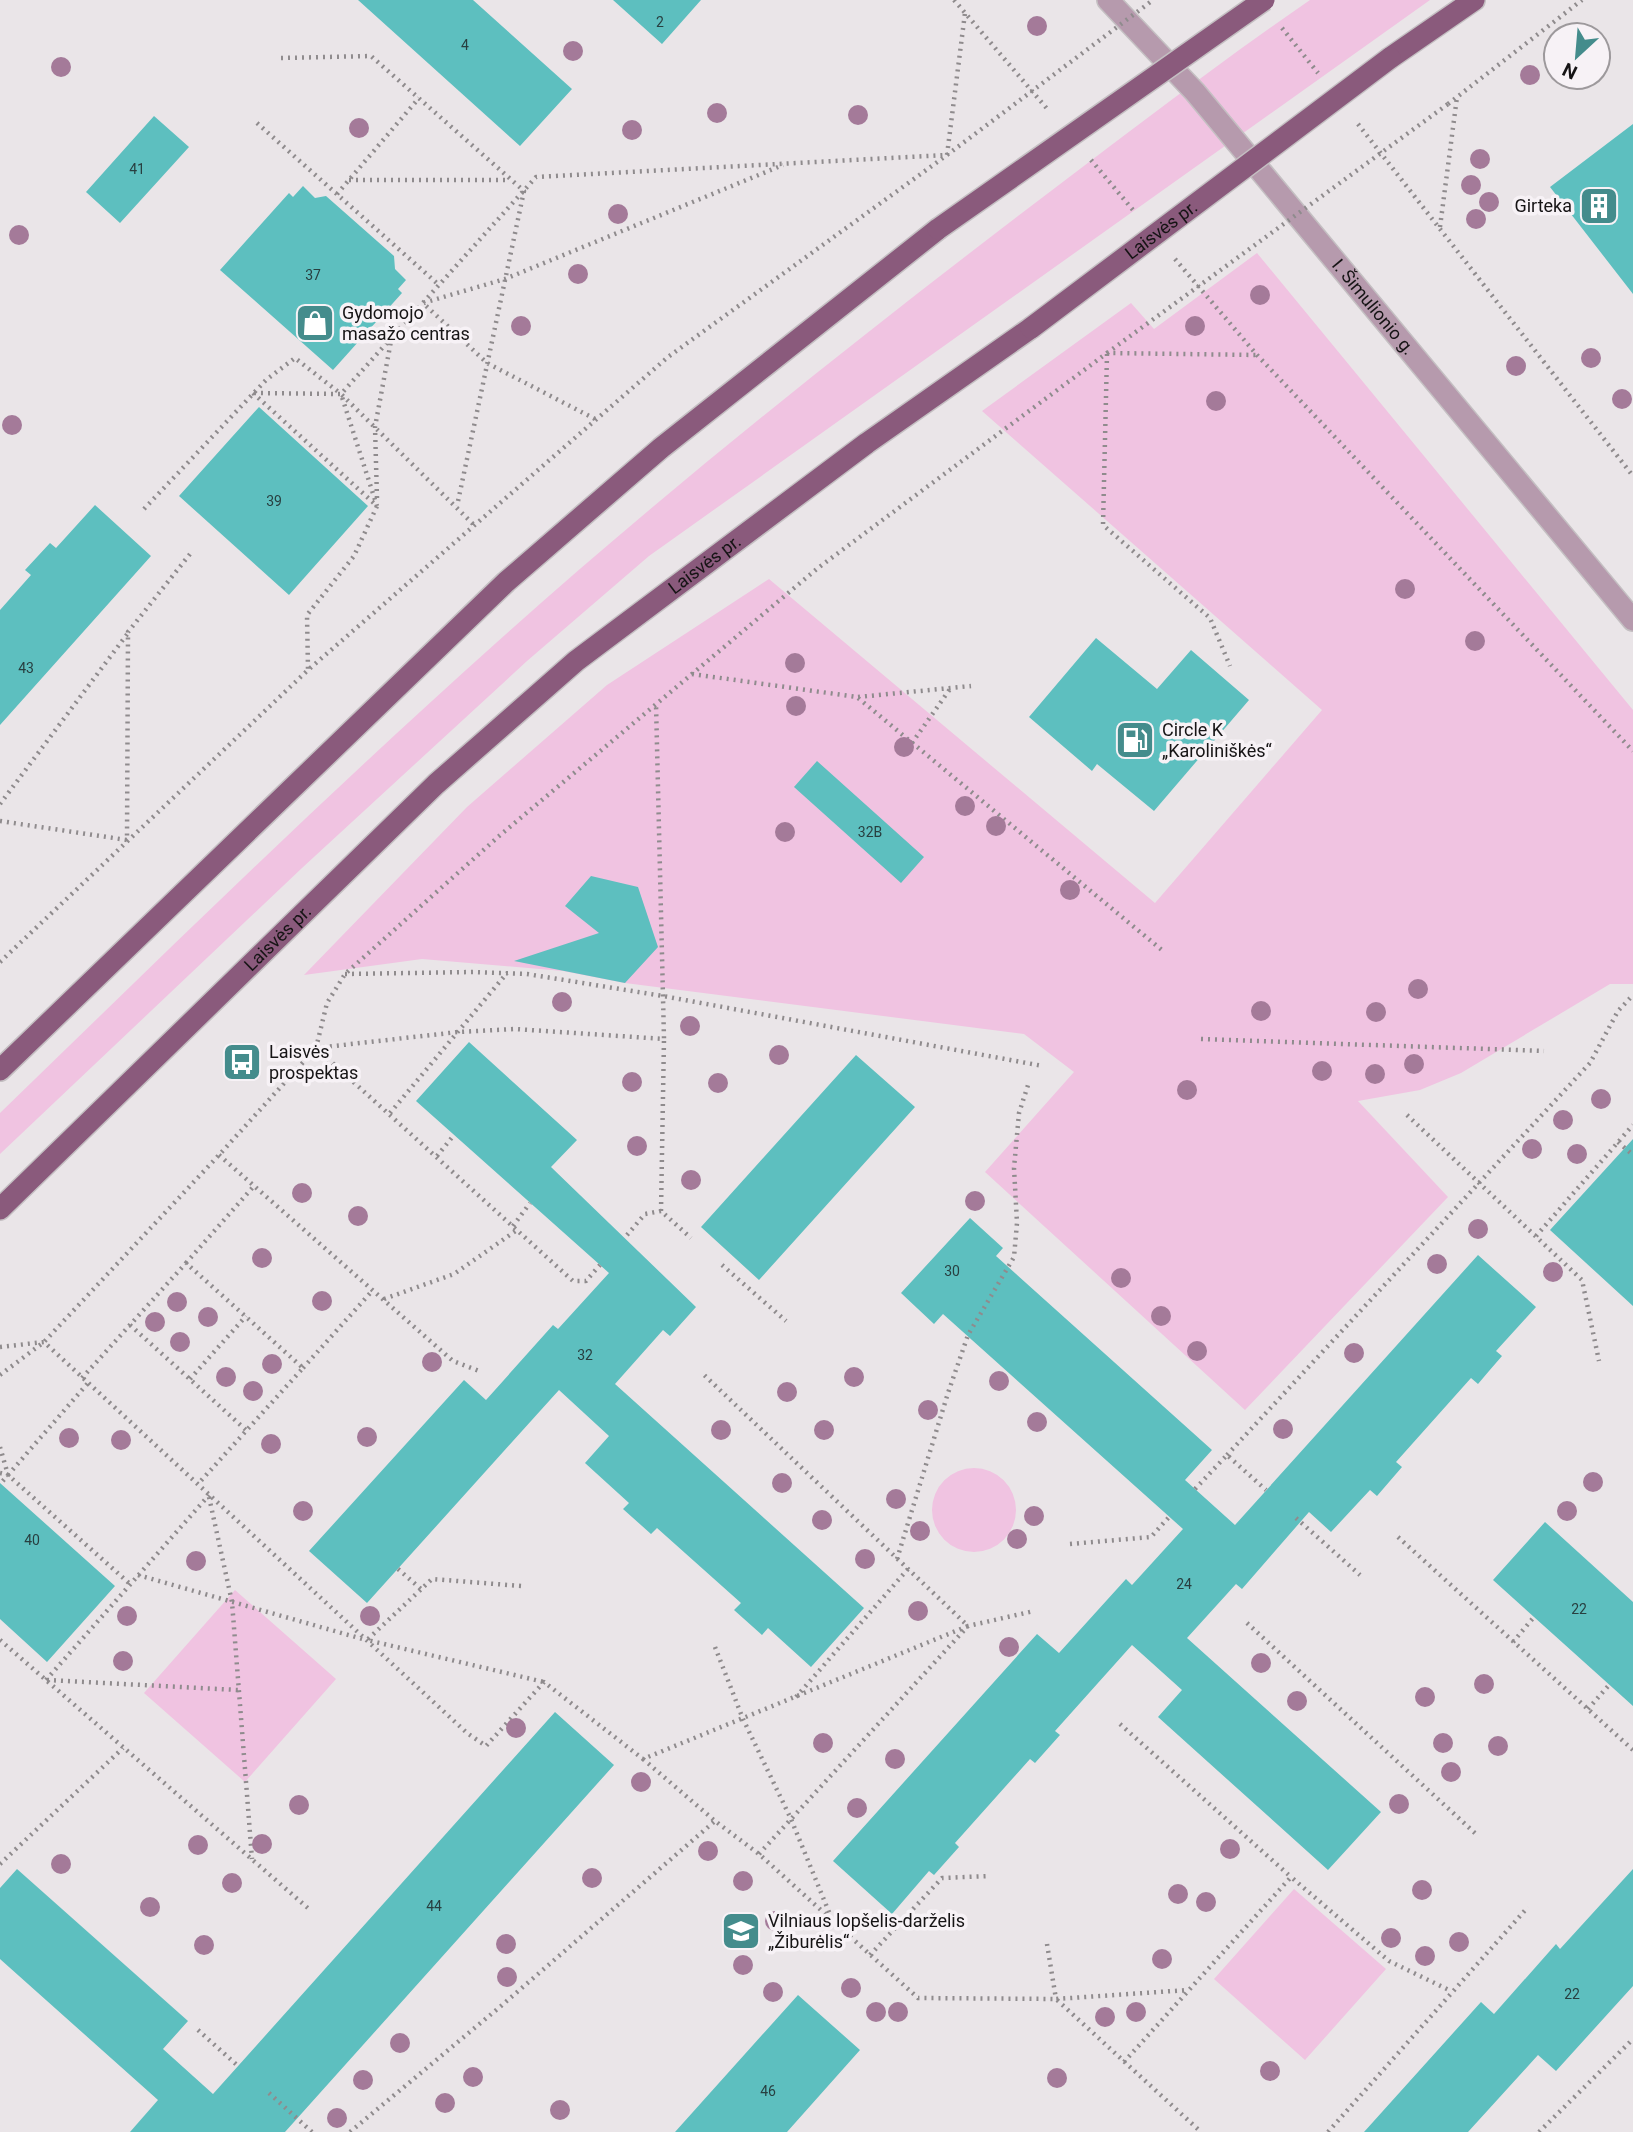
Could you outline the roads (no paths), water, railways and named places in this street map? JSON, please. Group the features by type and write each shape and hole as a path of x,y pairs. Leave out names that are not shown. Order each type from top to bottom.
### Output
{"main road":[{"path":"0,1070 506,582 661,447 937,229 1264,0"},
{"name":"Laisvės pr.","path":"0,1209 436,784 576,661 867,443 1031,328 1390,58 1474,0"}],"street":[{"name":"I. Šimulionio g.","path":"1108,0 1195,92 1633,620"}],"place":[{"name":"Girteka","path":"1599,206"},
{"name":"Gydomojo masažo centras","path":"315,323"},
{"name":"Circle K „Karoliniškės“","path":"1135,740"},
{"name":"Laisvės prospektas","path":"242,1062"},
{"name":"Vilniaus lopšelis-darželis „Žiburėlis“","path":"741,1931"}]}
